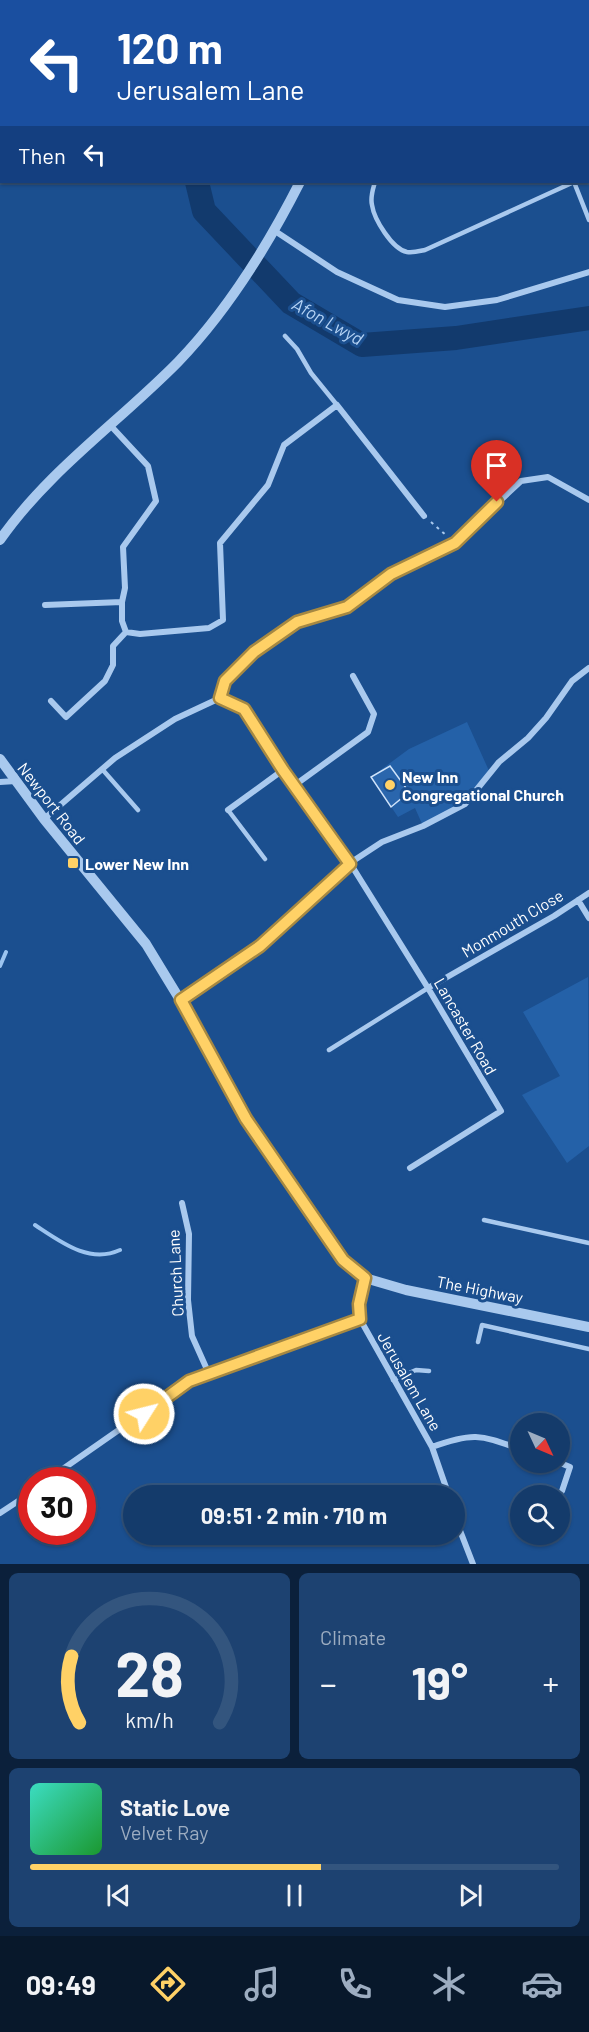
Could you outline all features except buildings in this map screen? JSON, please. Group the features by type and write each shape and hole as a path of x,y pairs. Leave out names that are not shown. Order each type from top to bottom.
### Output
{"street":[{"path":"0,540 28,503 64,466 111,426 178,362 210,325 241,286 262,253 299,183"},
{"path":"275,231 337,272 398,300 445,307 497,300 589,272"},
{"path":"126,632 140,634 208,628 223,620 220,543 268,485 284,446 337,405 424,516"},
{"path":"111,426 148,466 156,501 123,547 125,588 122,621 126,632"},
{"path":"44,819 102,769 176,719 220,698 225,681 254,652 297,622 347,607 391,574 455,543 521,481 548,477 589,500"},
{"path":"45,605 122,602"},
{"path":"51,701 66,717 105,681 113,665 113,646 126,632"},
{"path":"181,1000 260,946 350,864 382,842 423,826 465,804 499,762 534,732 572,681 589,668"},
{"path":"295,785 368,732 374,714 353,676"},
{"name":"Lancaster Road","path":"220,698 244,709 283,770 350,864 428,988 501,1112 410,1168"},
{"name":"Newport Road","path":"0,759 44,819 146,944 181,1000 246,1119 343,1260 365,1278"},
{"path":"228,810 283,770"},
{"path":"0,782 16,781"},
{"name":"Monmouth Close","path":"428,988 554,916 589,893"},
{"name":"Monmouth Close","path":"578,900 589,918"},
{"name":"Church Lane","path":"182,1203 189,1234 188,1300 192,1336 209,1374"},
{"name":"Jerusalem Lane","path":"365,1278 359,1304 360,1319 432,1447 445,1485"},
{"name":"The Highway","path":"365,1278 406,1290 589,1327"},
{"path":"66,1467 189,1381 360,1319"},
{"path":"432,1447 459,1437 482,1436 510,1446"},
{"path":"0,1513 18,1501"},
{"path":"465,1543 473,1564"}],"lane":[{"path":"375,183 372,205 380,224 389,239 406,252 425,250 572,183"},
{"path":"574,183 589,220"},
{"path":"285,336 337,405"},
{"path":"102,769 138,810"},
{"path":"228,810 265,859"},
{"path":"329,1050 428,988"},
{"path":"484,1220 589,1244"},
{"path":"478,1342 482,1325 589,1349"},
{"path":"393,1380 416,1370 429,1371"}],"path":[{"path":"424,516 455,543"}],"shaded area":[{"path":"467,722 490,773 465,804 423,826 415,808 398,817 371,777 409,749"},
{"path":"588,977 589,1146 567,1163 522,1095 560,1076 523,1012"}],"waterway":[{"name":"Afon Lwyd","path":"197,183 204,211 291,303 362,345 456,338 589,318"},
{"path":"0,966 6,952"},
{"path":"35,1225 65,1244 86,1253 109,1254 120,1250"}],"place":[{"name":"New Inn Congregational Church","path":"390,785"},
{"name":"Lower New Inn","path":"73,863"}],"route":[{"path":"144,1414 189,1381 360,1319 359,1304 365,1278 343,1260 246,1119 181,1000 260,946 350,864 283,770 244,709 220,698 225,681 254,652 297,622 347,607 391,574 455,543 497,502"}]}
